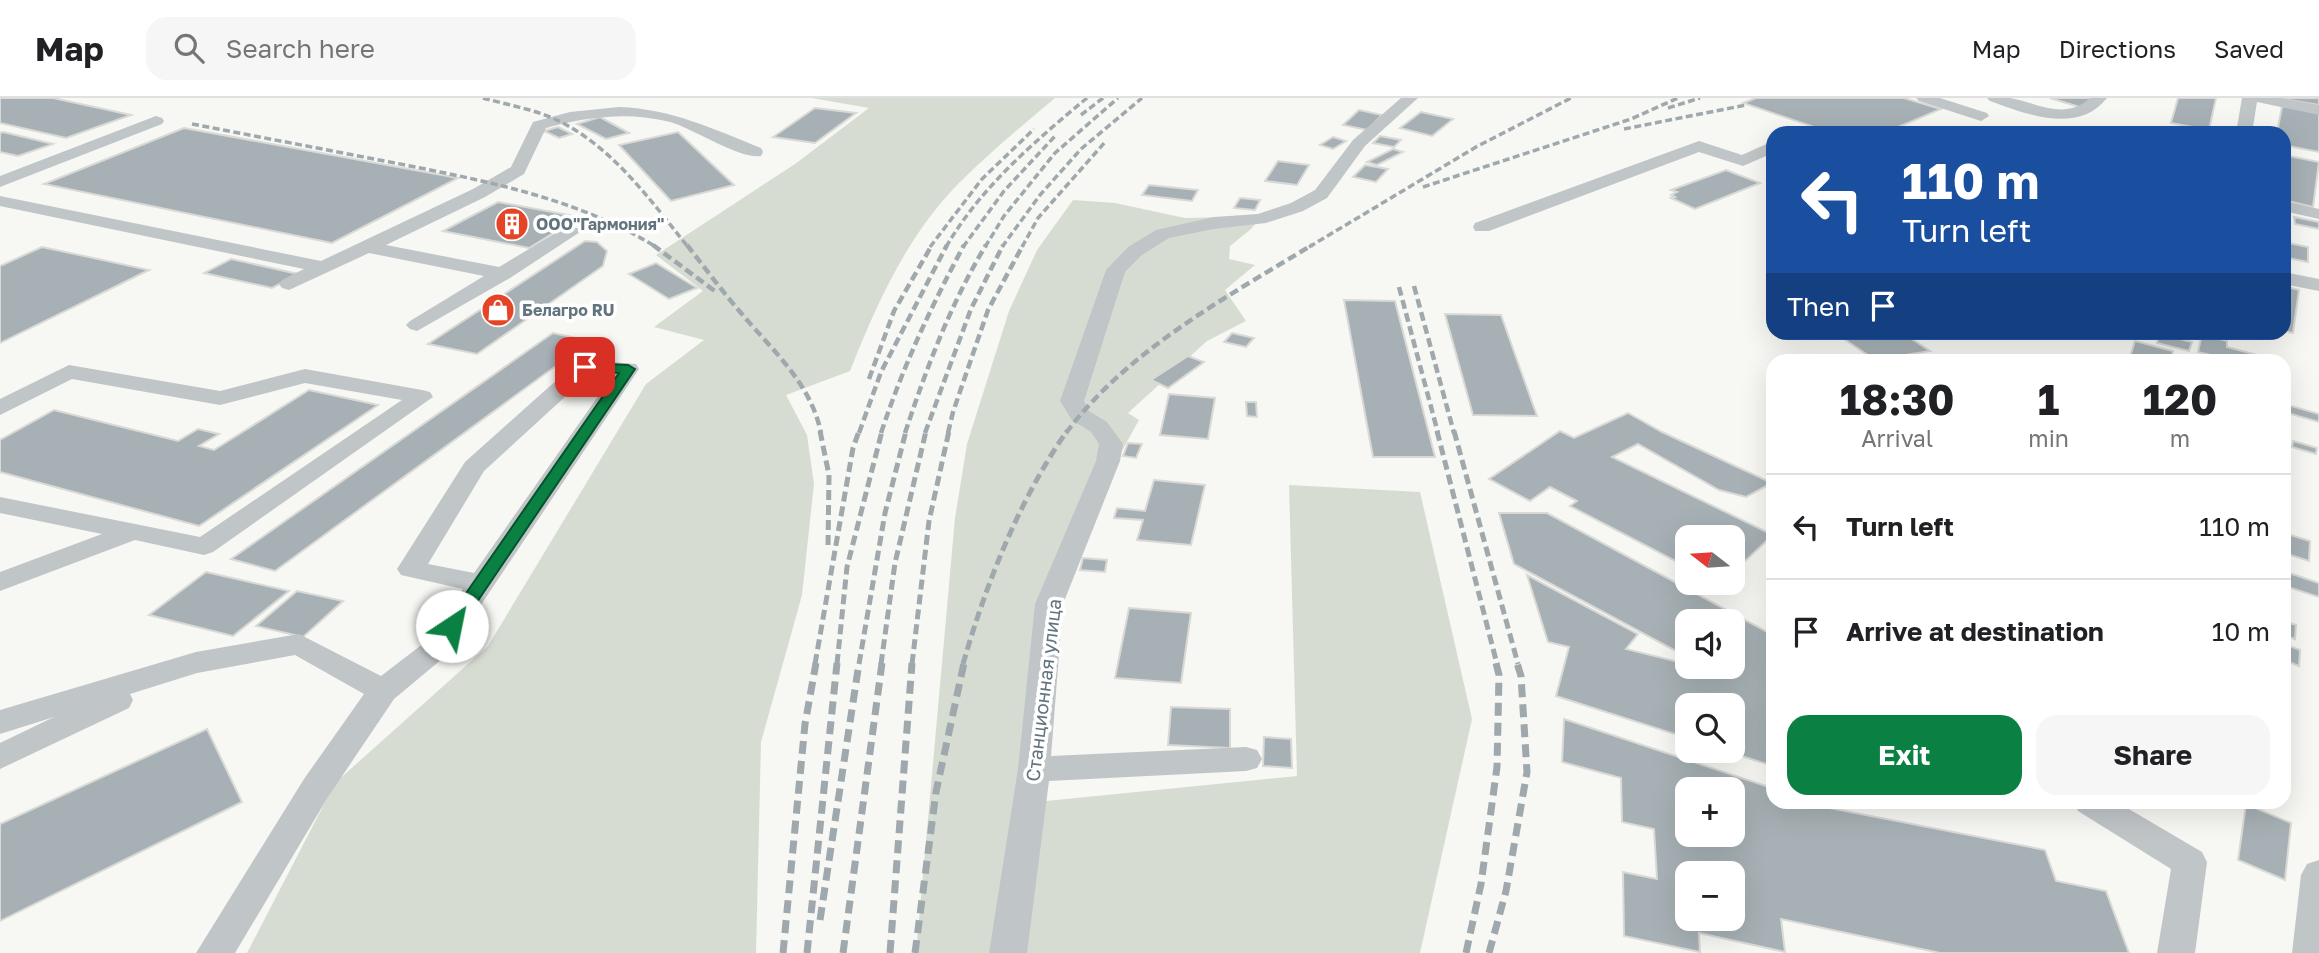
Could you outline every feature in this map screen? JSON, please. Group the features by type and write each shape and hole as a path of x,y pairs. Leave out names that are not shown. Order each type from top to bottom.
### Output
{"street":[{"name":"Станционная улица","path":"1008,953 1034,769 1049,604 1108,461 1111,444 1098,427 1080,415 1072,401 1116,270 1135,251 1163,234 1214,223 1260,219 1297,207 1321,194 1359,143 1410,98"},
{"path":"1924,98 1981,116"},
{"path":"2005,102 2054,114 2073,115 2091,108 2099,98"},
{"path":"2245,126 2250,98"},
{"path":"289,284 479,193 518,170 539,125 559,118 612,111 670,117 755,152"},
{"path":"1482,227 1699,146 1743,161 1766,150"},
{"path":"0,163 31,170"},
{"path":"417,326 572,232"},
{"path":"369,247 503,274"},
{"path":"2291,279 2319,285"},
{"path":"215,953 316,788 383,691 438,647 628,369 585,367 474,467 411,569 480,584"},
{"path":"0,408 69,372 220,398 305,376 422,397 204,546 2,506"},
{"path":"0,582 132,531"},
{"path":"0,722 196,663 299,644 383,691"},
{"path":"0,757 196,663"},
{"path":"1034,769 1245,759"},
{"path":"2102,809 2190,862 2176,953"},
{"path":"2311,953 2319,875"}],"lane":[{"path":"2258,98 2319,110"},
{"path":"0,183 156,121"},
{"path":"0,201 322,267"},
{"path":"2291,208 2319,214"}],"shaded area":[{"path":"812,98 1055,98 970,172 924,225 895,271 850,371 786,395 807,435 814,484 802,595 761,742 756,953 247,953 335,783 488,646 646,384 704,340 654,327 703,291 656,255 795,164 869,108"},
{"path":"1073,200 1115,203 1185,218 1262,216 1230,246 1229,259 1255,265 1225,290 1246,321 1207,341 1128,413 1139,420 1119,456 1061,602 1046,801 1297,776 1289,485 1420,492 1472,719 1420,953 916,953 955,518 967,444 1009,311 1037,250"}],"building":[{"path":"0,98 53,98 131,115 66,138 0,123"},
{"path":"1756,98 1904,98 1941,109 1901,126 1811,126 1743,103"},
{"path":"2050,98 2092,98 2083,108"},
{"path":"2178,98 2216,98 2210,126 2171,123"},
{"path":"2283,98 2319,98 2319,105 2283,99"},
{"path":"2282,106 2319,112 2319,152 2291,146 2291,126 2278,126"},
{"path":"815,108 856,113 815,143 773,137"},
{"path":"1359,110 1382,115 1367,130 1343,125"},
{"path":"1421,112 1453,119 1432,136 1400,128"},
{"path":"600,117 629,133 606,139 577,124"},
{"path":"558,127 572,134 559,138 544,131"},
{"path":"184,128 458,178 332,243 44,184"},
{"path":"678,132 734,185 671,201 619,145"},
{"path":"0,133 53,144 18,156 0,152"},
{"path":"1380,136 1401,140 1394,147 1373,143"},
{"path":"1333,137 1346,141 1333,149 1320,145"},
{"path":"1393,149 1403,152 1377,165 1367,162"},
{"path":"2291,156 2319,162 2313,207 2291,202"},
{"path":"1278,161 1309,165 1297,185 1265,181"},
{"path":"1365,165 1388,169 1376,182 1353,177"},
{"path":"1726,170 1760,183 1695,209 1671,198 1675,197 1671,195 1677,192 1671,190"},
{"path":"1149,185 1198,190 1192,201 1142,195"},
{"path":"1240,198 1260,200 1255,210 1234,208"},
{"name":"ООО\"Гармония\"","path":"498,202 579,217 529,248 443,231"},
{"path":"2294,217 2319,222 2319,229 2295,224"},
{"path":"585,241 597,242 607,251 603,266 477,354 428,344"},
{"path":"2291,243 2308,247 2308,262 2291,258"},
{"path":"42,247 149,270 0,343 0,266"},
{"path":"231,259 298,274 272,288 204,273"},
{"path":"656,263 697,288 669,299 629,274"},
{"path":"2291,288 2299,290 2291,333"},
{"path":"1344,300 1395,301 1435,457 1373,457"},
{"path":"1445,314 1501,315 1537,416 1473,415"},
{"path":"553,333 590,341 275,571 231,559"},
{"path":"1232,333 1254,338 1246,347 1224,342"},
{"path":"1846,340 1913,340 1930,351 1912,354 1866,354"},
{"path":"2158,340 2192,342 2189,351 2157,343"},
{"path":"2201,340 2223,340 2227,341 2227,347 2254,354 2206,354 2198,352"},
{"path":"2135,341 2173,351 2172,354 2131,354"},
{"path":"1188,356 1204,362 1168,388 1151,380"},
{"path":"309,390 378,405 199,526 0,472 0,440 54,410 178,441 198,429 219,434 199,446 214,450"},
{"path":"1169,394 1215,398 1208,439 1160,435"},
{"path":"1246,402 1256,402 1257,417 1247,416"},
{"path":"2291,406 2319,414 2319,422 2291,414"},
{"path":"1628,413 1662,432 1766,480 1766,486 1746,497 1719,490 1638,444 1612,457 1766,532 1766,541 1745,561 1745,525 1675,525 1675,561 1570,506 1577,501 1550,487 1530,501 1489,479 1560,431 1574,438"},
{"path":"2293,441 2317,448 2316,454 2292,447"},
{"path":"1128,443 1142,444 1136,458 1123,456"},
{"path":"1154,480 1205,485 1191,545 1137,540 1143,520 1114,518 1117,508 1145,511"},
{"path":"1499,513 1547,513 1675,582 1675,595 1699,595 1725,609 1675,609 1675,651 1514,564"},
{"path":"2291,535 2310,541 2309,561 2291,555"},
{"path":"1083,558 1107,560 1105,572 1080,570"},
{"path":"206,572 289,591 233,636 149,615"},
{"path":"2291,574 2319,583 2319,597 2291,588"},
{"path":"1527,575 1638,634 1626,649 1675,661 1675,679 1745,679 1745,620 1766,631 1766,764 1745,757 1745,693 1675,693 1675,734 1556,696 1569,647 1548,642"},
{"path":"297,591 343,601 303,637 256,626"},
{"path":"1129,608 1191,613 1181,683 1115,678"},
{"path":"2291,623 2296,625 2295,639 2291,638"},
{"path":"2291,647 2300,650 2299,666 2291,663"},
{"path":"1171,707 1230,709 1230,748 1168,745"},
{"path":"1564,719 1675,756 1675,763 1697,763 1739,777 1675,777 1675,847 1745,847 1745,779 1766,786 1766,809 1835,809 2045,850 2056,881 2106,891 2129,953 1940,953 1781,919 1785,952 1699,933 1700,952 1624,936 1623,872 1657,879 1654,829 1622,822 1621,778 1562,762"},
{"path":"207,729 242,802 0,921 0,824"},
{"path":"1264,737 1291,739 1292,768 1263,766"},
{"path":"2245,809 2258,809 2291,823 2285,880 2238,860"}],"railway":[{"path":"483,98 543,114 580,133 631,178 688,247"},
{"path":"946,247 992,185 1028,148 1087,98"},
{"path":"1081,115 1103,98"},
{"path":"985,247 1004,216 1055,153 1118,98"},
{"path":"1002,247 1040,195 1081,149 1142,98"},
{"path":"1309,247 1476,147 1571,98"},
{"path":"1423,187 1631,119 1678,98"},
{"path":"1668,108 1700,98"},
{"path":"1624,129 1746,105"},
{"path":"192,124 429,170 530,193 595,216 655,246"},
{"path":"930,247 982,179 1034,129"},
{"path":"963,247 1004,191 1056,135"},
{"path":"1022,247 1038,218 1106,141"},
{"path":"687,245 789,368 809,398 821,433"},
{"path":"869,379 894,311 932,245"},
{"path":"859,433 881,372 947,245"},
{"path":"881,433 918,337 964,245"},
{"path":"905,433 940,337 961,290 986,245"},
{"path":"948,433 988,310 1023,245"},
{"path":"1066,433 1091,403 1148,351 1212,306 1312,245"},
{"path":"655,246 716,292"},
{"path":"925,433 971,309 1002,247"},
{"path":"1414,286 1454,433"},
{"path":"1399,287 1438,433"},
{"path":"820,431 829,475 828,547"},
{"path":"815,664 853,448 859,431"},
{"path":"837,664 847,567 882,431"},
{"path":"859,664 885,513 906,431"},
{"path":"881,664 895,563 926,431"},
{"path":"912,664 929,521 949,431"},
{"path":"963,664 993,573 1006,543 1034,485 1067,431"},
{"path":"1437,431 1497,664"},
{"path":"1454,431 1518,664"},
{"path":"783,953 805,724 816,663"},
{"path":"807,953 837,663"},
{"path":"820,920 859,663"},
{"path":"843,953 882,663"},
{"path":"890,953 912,663"},
{"path":"915,953 936,792 964,663"},
{"path":"1466,953 1481,884 1497,767 1499,675 1496,663"},
{"path":"1489,953 1506,891 1527,772 1521,676 1517,663"}],"place":[{"name":"ООО\"Гармония\"","path":"512,224"},
{"name":"Белагро RU","path":"498,310"}],"route":[{"path":"452,626 628,369 585,367"}]}
